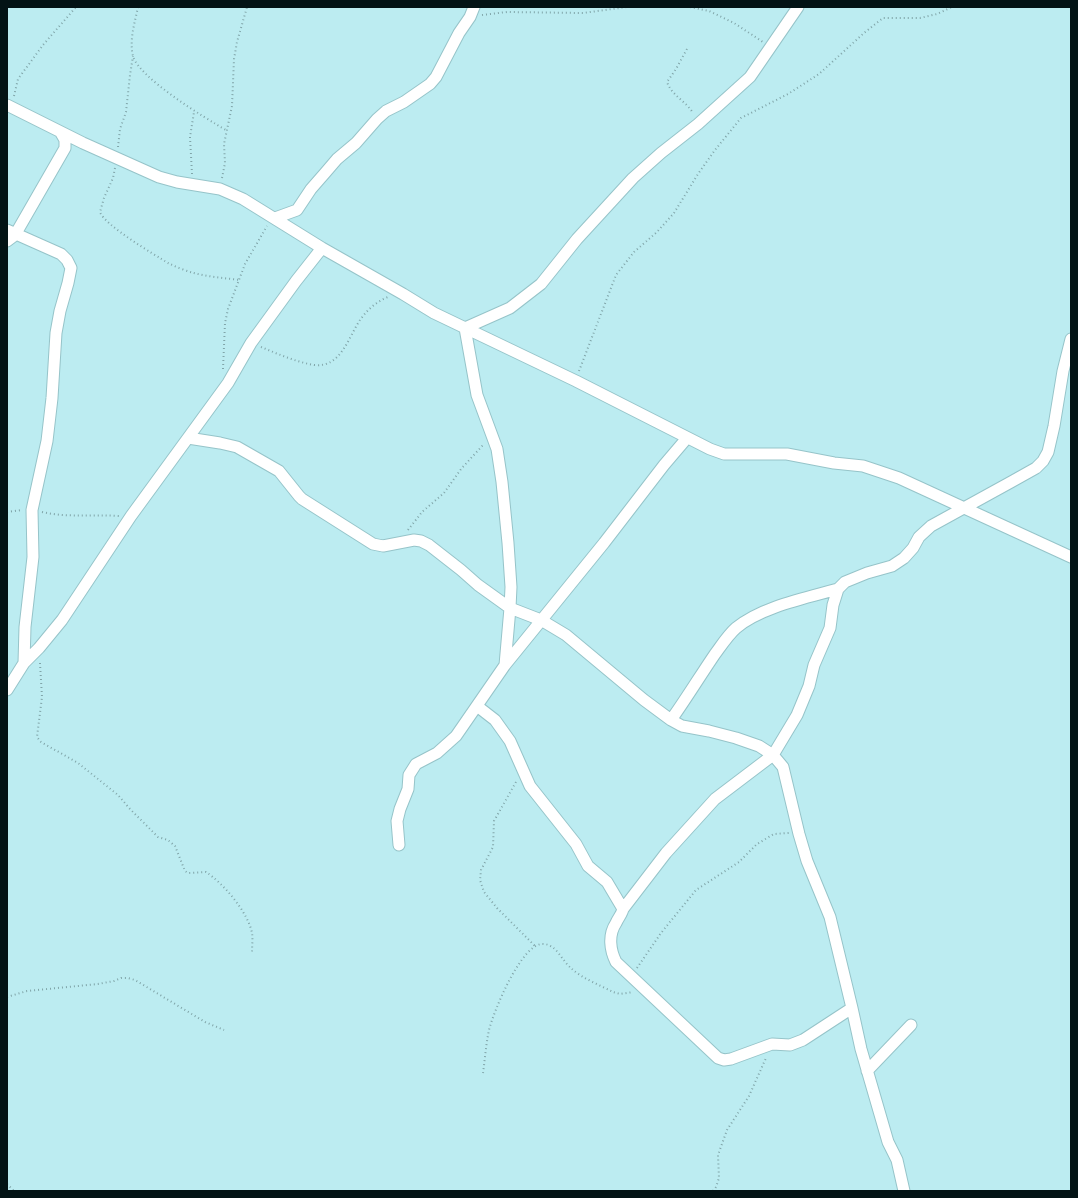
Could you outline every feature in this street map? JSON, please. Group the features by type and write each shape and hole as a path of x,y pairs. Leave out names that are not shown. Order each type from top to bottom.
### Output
{"street":[{"path":"465,328 510,308 541,284 577,239 633,178 661,153 698,124 750,77 759,67 798,7"},
{"path":"275,218 297,210 324,173 337,159 356,143 386,111 404,102 430,84 436,77 472,12"},
{"path":"10,106 61,133 159,177 220,189 243,199 322,248 434,313 576,381 710,449 724,454 787,454 834,463 863,466 899,478 1022,533 1071,557"},
{"path":"24,663 25,627 32,557 32,510 48,441 56,332 71,268 67,260 61,254 10,235 65,148 65,140 61,133"},
{"path":"7,690 24,663 39,648 62,620 131,516 228,383 251,343 322,248"},
{"path":"465,328 477,395 497,449 502,482 508,543 510,587 510,608 505,665"},
{"path":"671,720 722,644 736,628 761,613 838,589 846,582 867,573 892,566 904,558 913,548 919,537 931,526 1036,468 1043,461 1048,452 1063,371 1071,339"},
{"path":"188,438 236,446 279,471 299,496 374,544 383,546 414,540 421,541 429,545 461,570 478,586 510,608 541,620 566,635 644,700 671,720 682,726 736,738 759,746 773,754 783,767 799,834 830,917 861,1049 888,1142 897,1160 904,1191"},
{"path":"399,845 397,821 408,789 411,770 416,764 437,752 456,736 505,665 687,438"},
{"path":"838,589 833,605 830,628 814,665 809,686 797,715 773,754 715,799 666,854 623,909 612,931 610,947 616,962 631,978 644,988 718,1058 724,1060 735,1058 772,1044 790,1046 803,1040 852,1008"},
{"path":"477,706 495,720 510,740 530,786 576,844 588,866 607,882 623,909"},
{"path":"867,1071 911,1026"}],"path":[{"path":"10,106 18,79 43,45 76,7"},
{"path":"138,7 133,29 133,56 126,112 120,129 119,144 115,158 115,172 100,212 105,220 143,248 170,264 194,273 240,280"},
{"path":"220,189 225,163 224,144 226,130 232,106 234,59 247,7"},
{"path":"472,12 583,13 627,7"},
{"path":"690,7 709,10 734,23 771,47"},
{"path":"576,381 616,275 634,252 657,232 674,213 702,168 741,118 788,94 819,74 864,33 883,18 920,18 937,14 952,7"},
{"path":"687,49 667,82 669,88 692,112 698,124"},
{"path":"133,56 145,73 194,112 226,130"},
{"path":"193,184 190,137 194,112"},
{"path":"228,383 223,373 225,323 228,309 246,264 266,227 275,218"},
{"path":"251,343 294,360 314,365 323,365 330,362 340,354 360,320 371,307 380,300 403,294"},
{"path":"397,544 422,512 444,493 461,469 492,436"},
{"path":"7,512 32,510 69,516 131,516"},
{"path":"39,648 42,696 37,737 41,742 78,762 118,795 158,837 168,840 175,846 185,871 188,873 199,871 206,872 222,884 240,907 247,920 252,933 252,952"},
{"path":"522,768 514,788 494,821 493,847 481,870 480,880 484,892 497,908 535,947"},
{"path":"631,978 661,933 696,890 739,862 757,844 774,834 785,832 799,834"},
{"path":"483,1073 489,1030 498,1002 514,972 526,954 535,947 543,943 548,945 560,954 572,970 613,992 626,994 644,988"},
{"path":"7,997 27,990 98,984 121,978 128,978 135,980 206,1022 224,1030"},
{"path":"713,1191 719,1178 718,1155 727,1130 748,1096 761,1071 772,1044"},
{"path":"7,1184 14,1191"}]}
